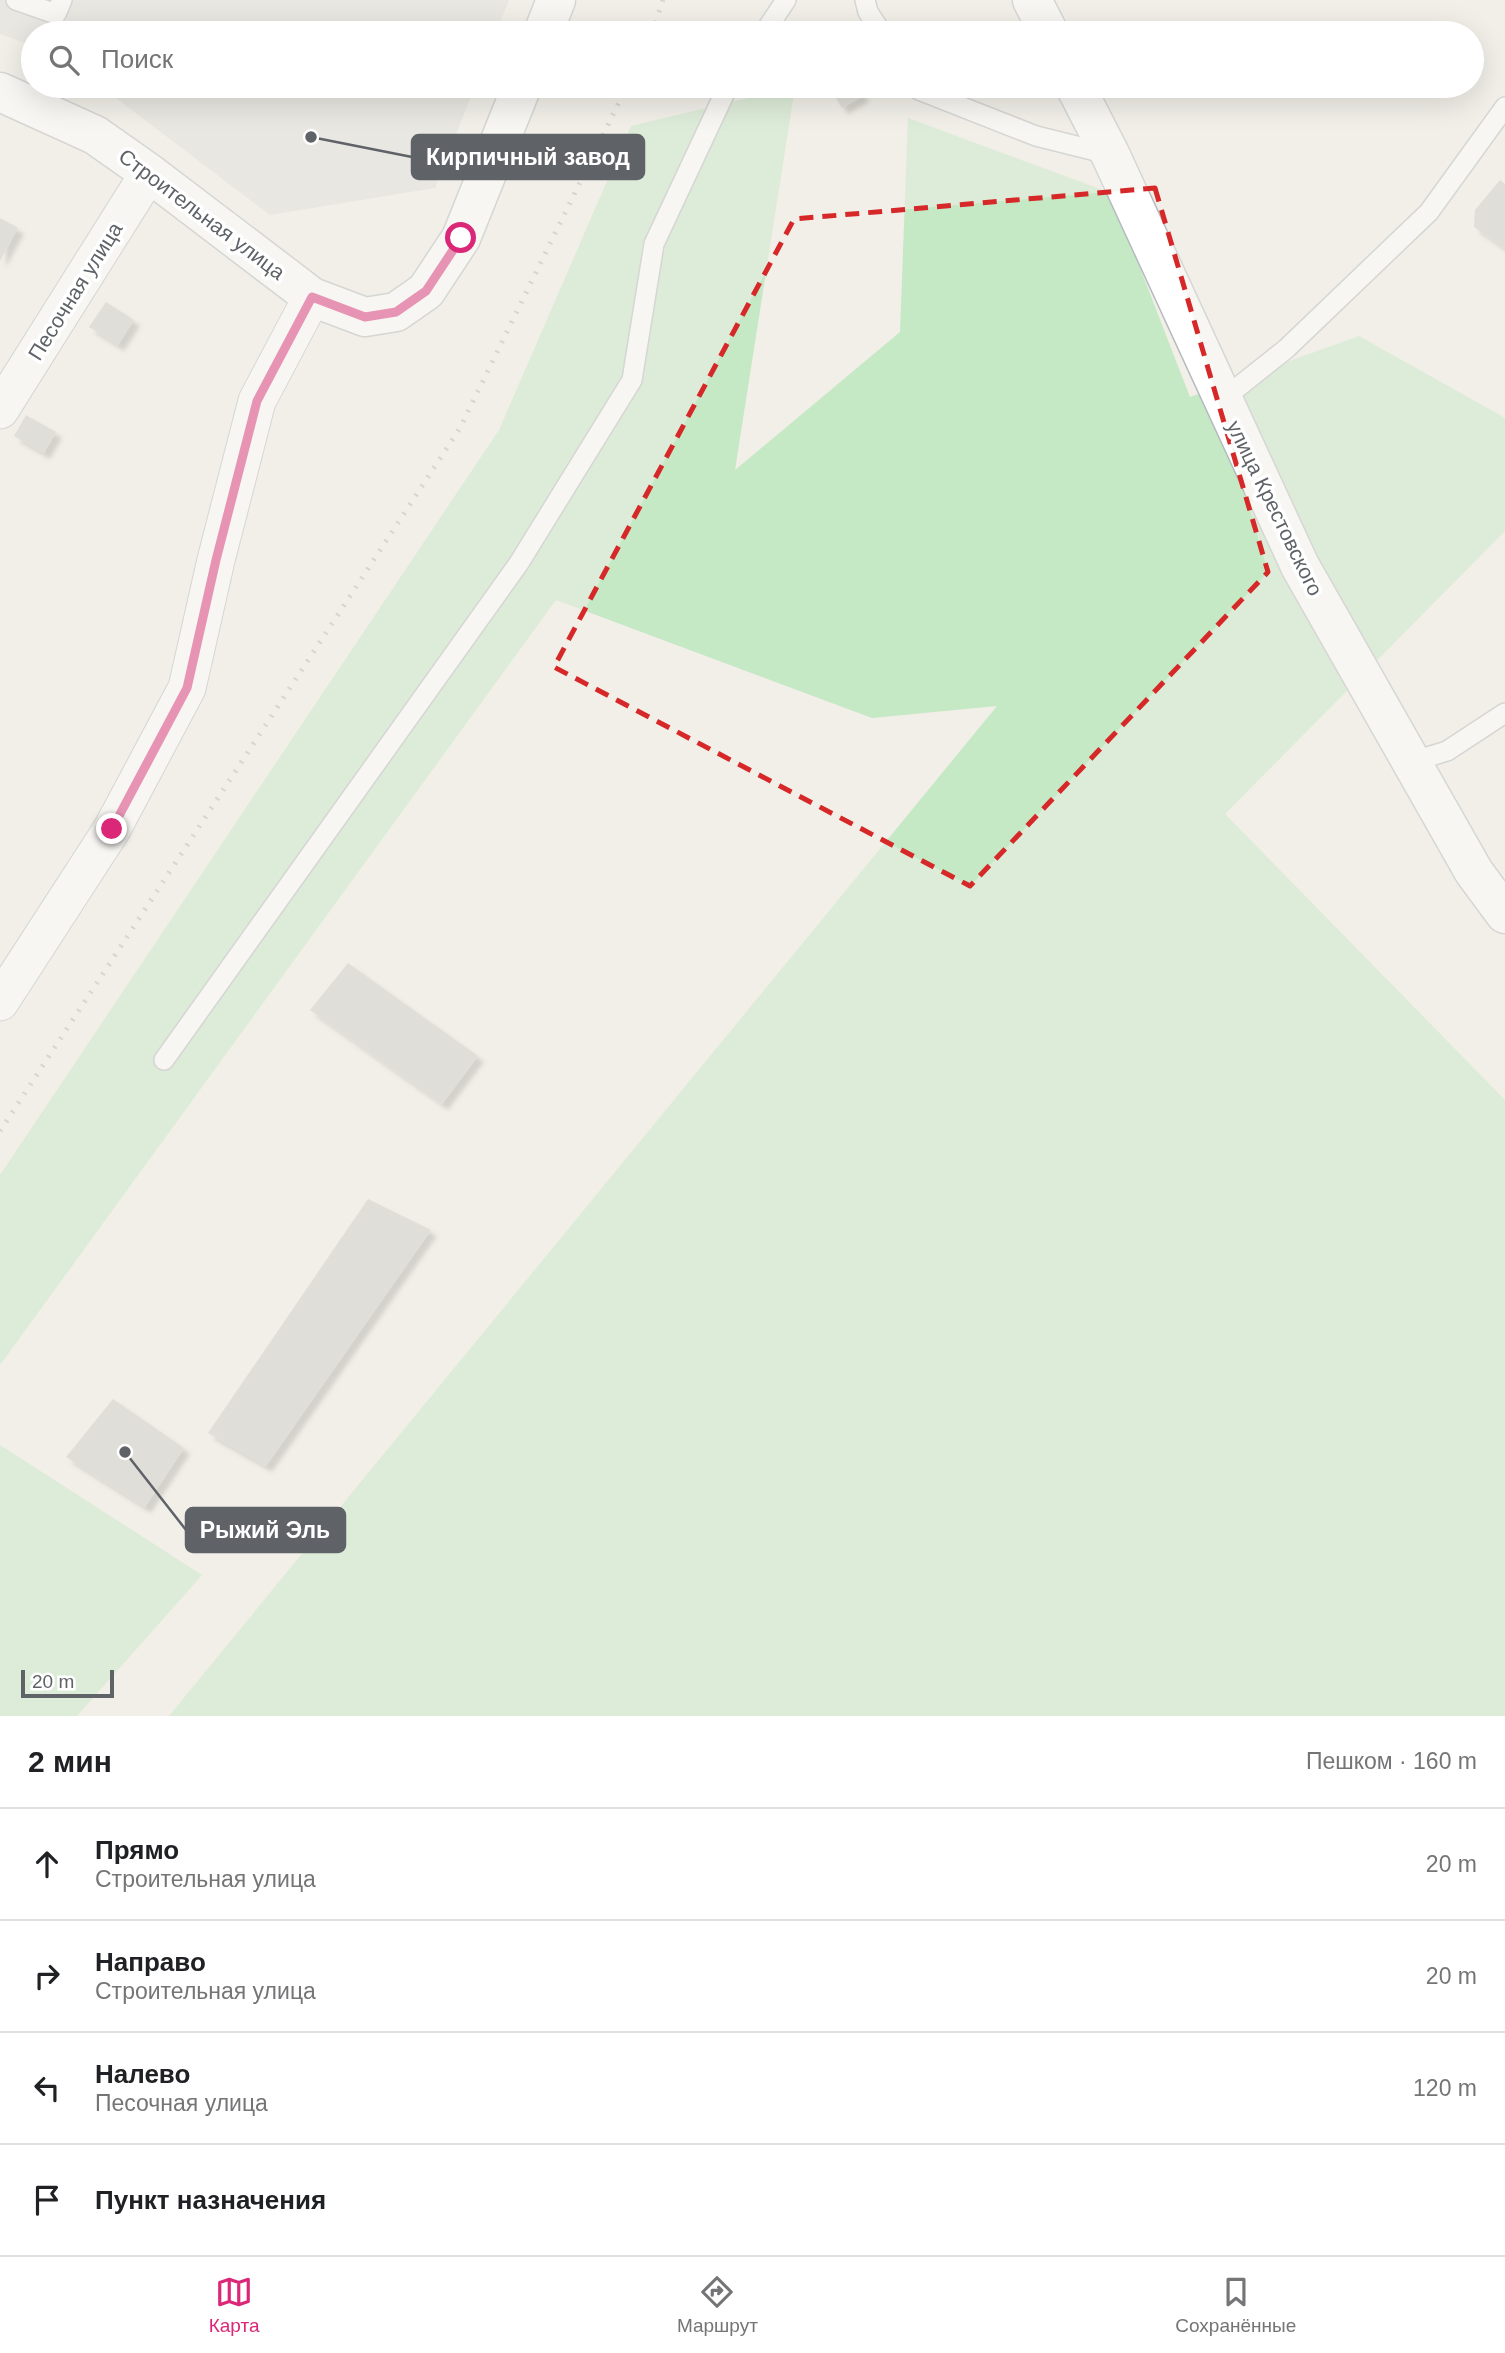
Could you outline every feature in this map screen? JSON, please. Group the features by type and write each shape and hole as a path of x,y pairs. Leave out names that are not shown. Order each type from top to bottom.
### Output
{"main road":[{"path":"547,21 556,0"},
{"path":"1032,0 1043,21"},
{"name":"Строительная улица","path":"0,92 95,135 312,297 365,317 396,312 426,291 461,238 517,98"},
{"name":"улица Крестовского","path":"1081,98 1110,154 1300,566 1474,872 1505,914"}],"street":[{"name":"Песочная улица","path":"0,410 149,173"},
{"path":"0,1002 112,829 187,688 216,560 257,401 312,297"}],"lane":[{"path":"16,0 56,13 62,0"},
{"path":"772,21 786,0"},
{"path":"865,0 874,21"},
{"path":"164,1060 519,563 632,380 654,244 722,98"},
{"path":"939,98 1036,136 1110,154"},
{"path":"1223,399 1286,349 1429,212 1505,107"},
{"path":"1411,762 1447,751 1505,713"}],"highlighted area":[{"path":"1155,188 1268,572 970,886 554,667 794,219"}],"shaded area":[{"path":"0,0 509,0 501,21 21,21 21,42 0,34"},
{"path":"116,98 470,98 435,188 270,215"}],"green space":[{"path":"749,98 793,98 735,470 900,332 908,118 1111,193 1190,397 1359,336 1505,418 1505,531 1225,814 1505,1100 1505,1716 169,1716 997,706 872,718 556,600 0,1365 0,1175 499,430 631,126"},
{"path":"0,1445 202,1575 77,1716 0,1716"}],"building":[{"path":"836,98 860,98 842,108"},
{"path":"1500,180 1505,184 1505,248 1474,227 1475,210"},
{"path":"0,218 18,228 0,261"},
{"path":"106,302 134,320 118,345 89,327"},
{"path":"26,415 56,432 44,453 14,436"},
{"path":"348,963 478,1056 442,1104 310,1010"},
{"path":"368,1199 431,1230 266,1466 208,1433"},
{"path":"113,1399 184,1448 145,1507 66,1457"}],"railway":[{"path":"656,21 663,0"},
{"path":"0,1131 460,428 621,98"}],"place":[{"name":"Кирпичный завод","path":"311,137"},
{"name":"Рыжий Эль","path":"125,1452"}],"route":[{"path":"112,829 187,688 216,560 257,401 312,297 365,317 396,312 426,291 461,238"}]}
